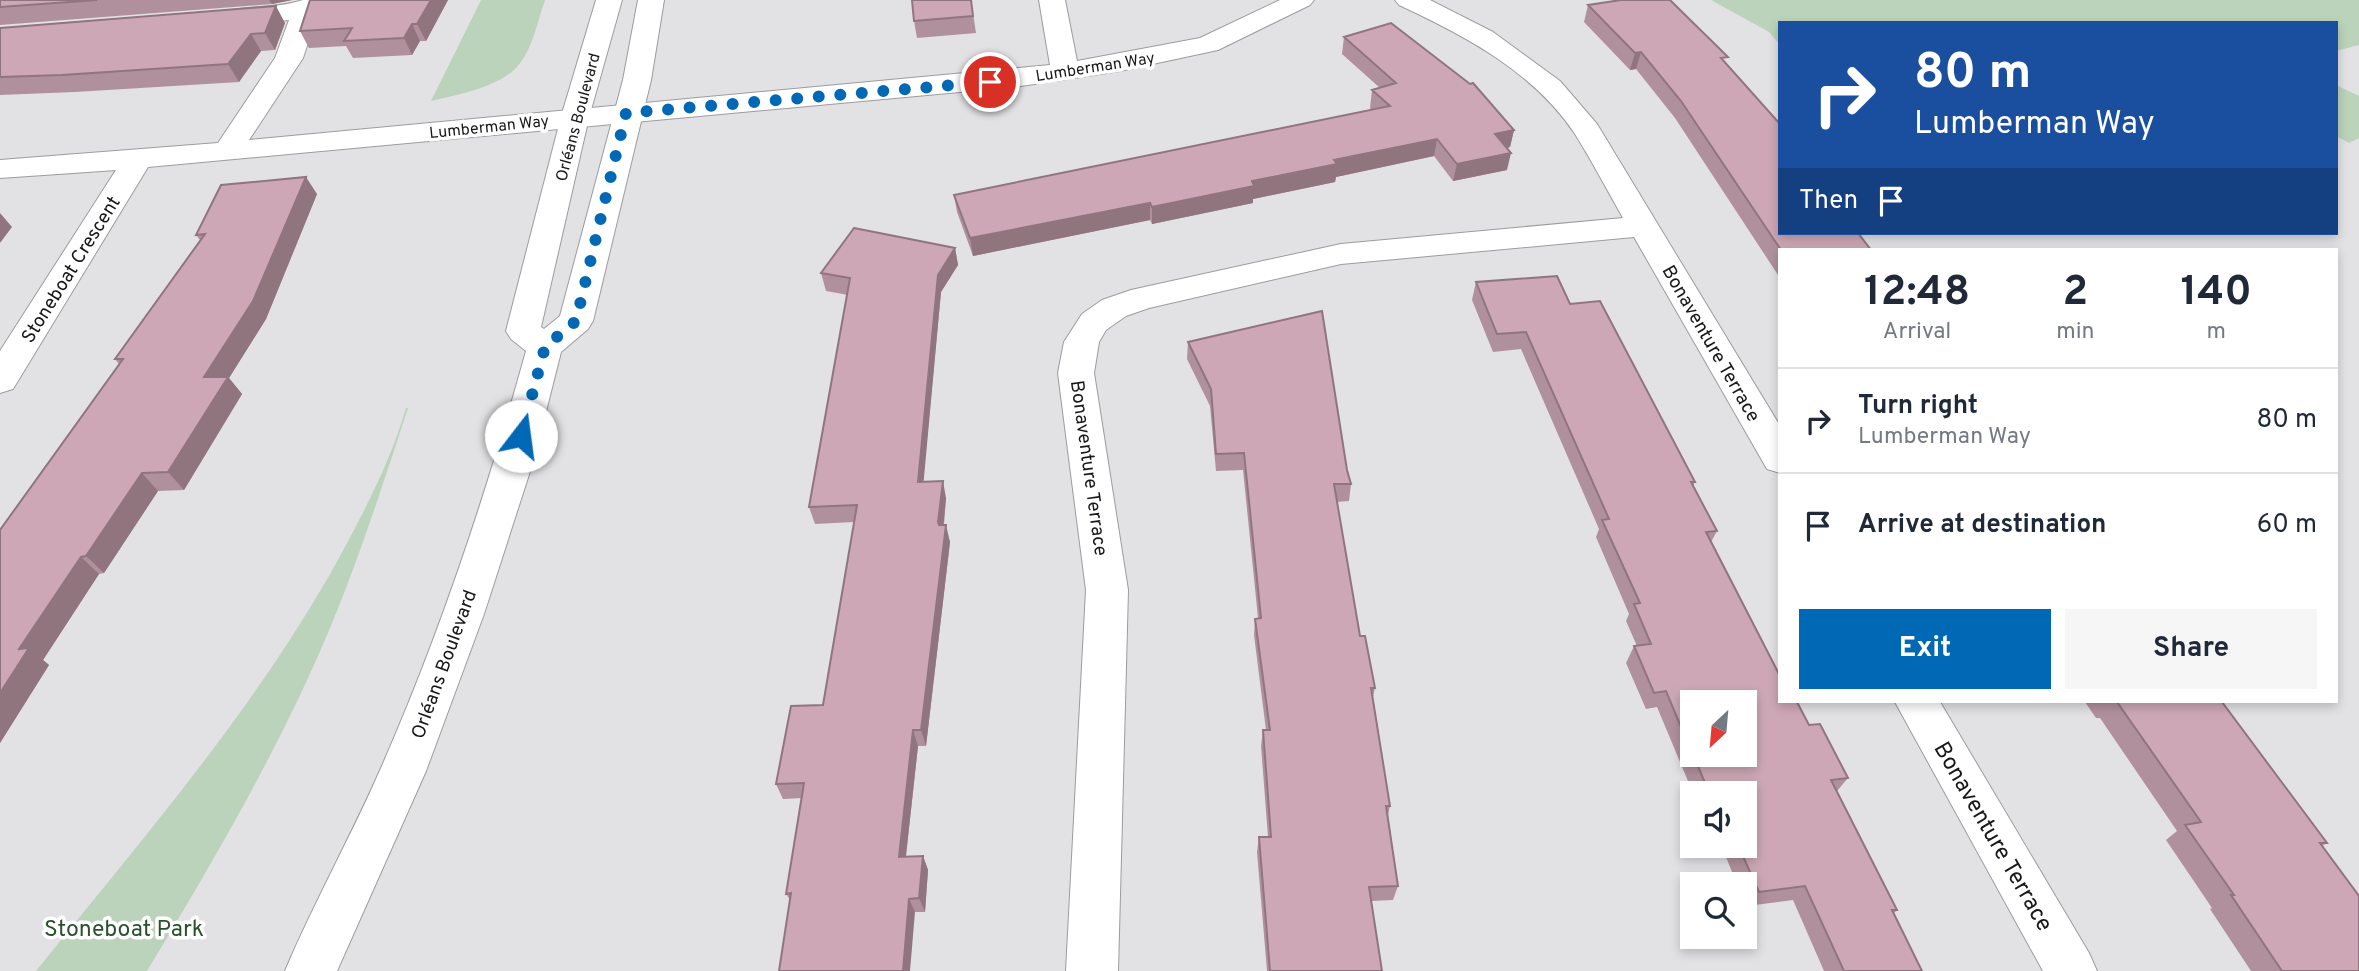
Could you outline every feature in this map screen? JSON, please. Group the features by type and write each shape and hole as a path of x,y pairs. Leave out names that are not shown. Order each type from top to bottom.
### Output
{"street":[{"name":"Orléans Boulevard","path":"311,971 403,771 463,614 515,459 545,347 523,331 575,117 609,0"},
{"path":"545,347 576,321 626,113 637,80 650,0"},
{"path":"1052,0 1065,72"},
{"name":"Lumberman Way","path":"0,169 138,159 575,117 974,83 1065,72 1164,55 1208,44 1301,0"},
{"name":"Bonaventure Terrace","path":"1408,0 1483,35 1517,58 1570,106 1587,130 1778,457"},
{"path":"203,20 272,15 316,4"},
{"path":"228,150 289,58 316,4"},
{"name":"Stoneboat Crescent","path":"0,380 138,159"},
{"name":"Bonaventure Terrace","path":"1092,971 1107,590 1098,512 1076,373 1078,347 1093,319 1114,306 1143,298 1341,254 1643,226"},
{"name":"Bonaventure Terrace","path":"1918,703 2071,971"}],"green space":[{"path":"481,0 545,0 533,37 514,70 496,82 475,90 431,101"},
{"path":"1711,0 2359,0 2359,45 2338,50 2338,21 1778,21 1778,43 1769,32"},
{"path":"2338,86 2359,96 2359,138 2349,143 2338,137"},
{"name":"Stoneboat Park","path":"406,408 360,549 309,677 244,805 147,971 36,971 196,771 272,667 307,613 358,522 385,466"}],"building":[{"path":"0,0 97,0 0,7"},
{"path":"310,0 431,0 417,24 412,24 404,38 344,41 352,28 300,31"},
{"path":"912,0 971,0 973,16 914,21"},
{"path":"1621,0 1670,0 1728,57 1721,58 1778,122 1778,235 1860,235 1869,248 1780,248 1681,101 1641,52 1635,53 1588,5"},
{"path":"276,6 265,33 251,34 228,64 0,77 0,28"},
{"path":"1391,23 1470,84 1473,83 1514,130 1495,134 1511,153 1457,164 1437,139 1334,160 1337,164 1252,181 1254,186 1152,207 1150,203 970,238 954,195 1390,106 1372,90 1396,83 1344,37"},
{"path":"306,177 253,301 204,377 228,377 168,472 142,473 86,556 81,557 19,649 29,648 0,693 0,530 123,359 115,359 205,234 196,235 221,185"},
{"path":"854,228 955,248 938,275 918,482 943,481 938,522 939,525 946,525 921,730 913,730 899,857 923,856 919,898 909,899 903,971 779,971 791,893 786,894 804,783 776,784 791,706 823,705 857,505 809,507 850,278 821,273"},
{"path":"1557,276 1570,304 1600,301 1695,482 1691,482 1717,531 1706,532 1778,672 1778,703 1798,703 1809,725 1820,724 1848,778 1831,780 1897,910 1892,910 1922,971 1844,971 1805,886 1759,892 1757,872 1750,872 1744,858 1757,858 1757,781 1704,781 1698,767 1757,767 1757,690 1680,690 1680,724 1666,691 1654,693 1634,646 1651,644 1634,604 1640,603 1602,520 1609,519 1526,332 1497,334 1476,282"},
{"path":"1322,311 1351,484 1334,484 1360,636 1365,636 1375,688 1371,688 1390,806 1386,806 1398,886 1369,887 1382,971 1270,971 1259,837 1271,837 1263,730 1270,730 1255,619 1261,618 1244,453 1216,454 1211,389 1188,342"},
{"path":"2118,703 2223,703 2327,843 2320,843 2359,896 2359,971 2282,971 2185,825 2201,822"}],"route":[{"path":"521,436 545,347 576,321 626,113 990,82"}]}
